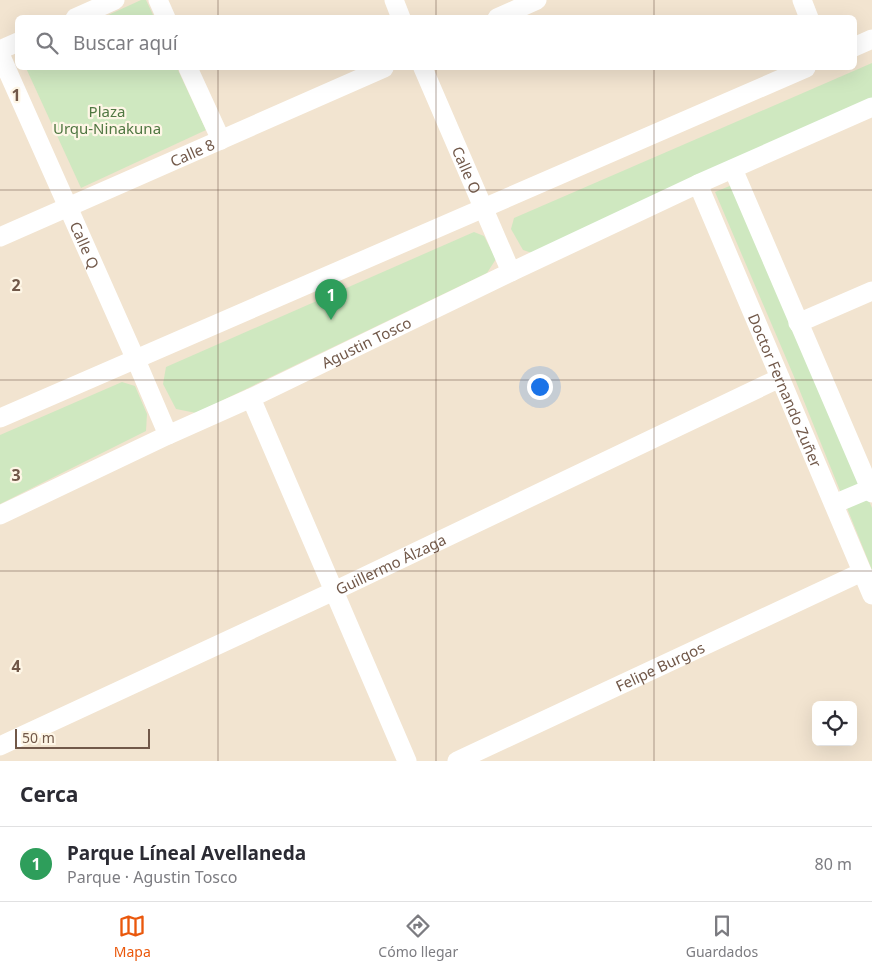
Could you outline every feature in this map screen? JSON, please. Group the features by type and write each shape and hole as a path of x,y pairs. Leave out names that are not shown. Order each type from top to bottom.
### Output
{"street":[{"path":"82,15 115,0"},
{"path":"158,0 165,15"},
{"path":"394,0 400,15"},
{"path":"504,15 536,0"},
{"path":"802,0 808,15"},
{"path":"857,46 872,39"},
{"path":"0,50 15,43"},
{"name":"Calle Q","path":"0,54 168,435"},
{"path":"189,70 221,140"},
{"name":"Calle 8","path":"0,237 379,70"},
{"name":"Calle O","path":"424,70 511,272"},
{"path":"0,418 801,70"},
{"name":"Agustin Tosco","path":"0,516 698,184 872,107"},
{"path":"733,169 871,490 834,504"},
{"name":"Doctor Fernando Zuñer","path":"698,184 872,595"},
{"path":"798,323 872,292"},
{"name":"Guillermo Álzaga","path":"0,746 334,591 780,378"},
{"path":"251,398 407,761"},
{"name":"Felipe Burgos","path":"457,761 862,572"}],"shaded area":[{"path":"0,0 872,0 872,761 0,761"}],"green space":[{"path":"141,0 146,0 153,15 108,15"},
{"path":"872,63 872,98 535,254 523,250 511,229 514,218"},
{"name":"Plaza Urqu-Ninakuna","path":"27,70 178,70 206,130 81,188"},
{"path":"732,185 872,508 872,570 795,379 715,192"},
{"path":"474,232 484,236 496,259 487,273 196,413 176,409 163,384 166,367"},
{"path":"122,382 135,386 147,414 146,431 0,504 0,435"}],"place":[{"name":"Parque Líneal Avellaneda","path":"331,320"}]}
